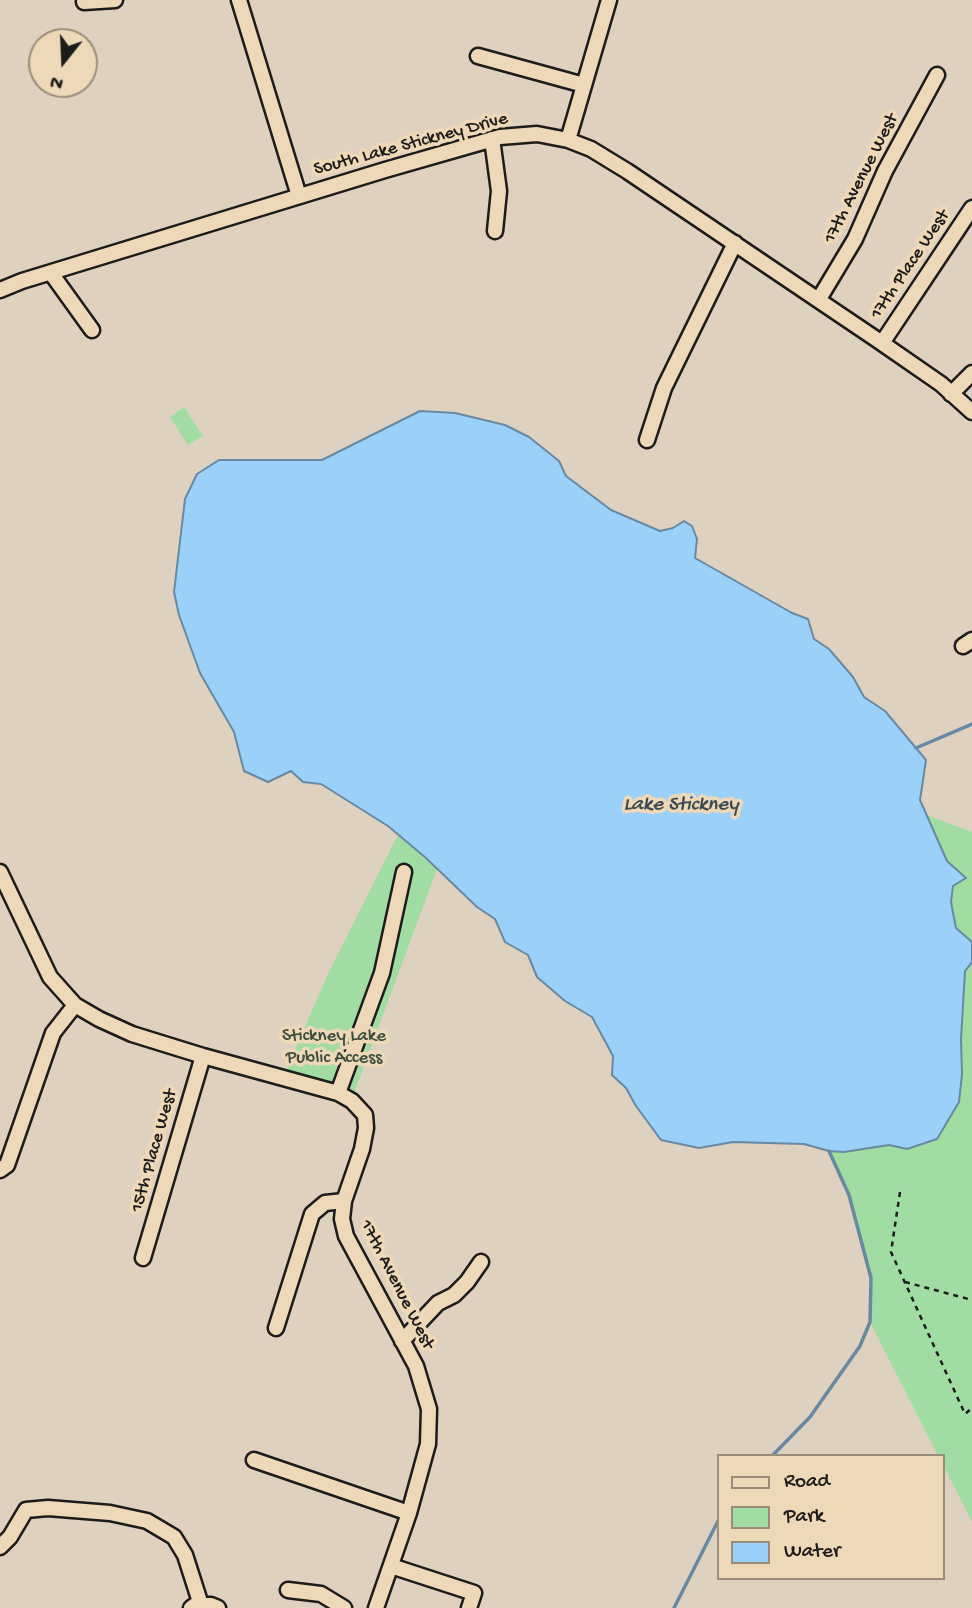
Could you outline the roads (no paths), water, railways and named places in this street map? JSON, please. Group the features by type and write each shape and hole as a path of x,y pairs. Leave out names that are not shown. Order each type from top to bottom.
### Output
{"street":[{"path":"84,2 115,0"},
{"path":"239,0 299,195"},
{"path":"568,140 609,0"},
{"path":"478,56 584,85"},
{"name":"17th Avenue West","path":"819,299 855,239 885,171 937,75"},
{"name":"South Lake Stickney Drive","path":"0,290 299,195 492,139 526,134 568,140 592,149 819,299 972,412"},
{"path":"492,139 499,191 495,231"},
{"name":"17th Place West","path":"882,343 972,208"},
{"path":"648,440 663,388 735,243"},
{"path":"51,273 92,330"},
{"path":"951,394 972,373"},
{"path":"0,872 5,892 50,977 75,1005 99,1020 132,1034 338,1094 382,973 404,872"},
{"path":"0,1170 7,1165 53,1033 75,1005"},
{"name":"15th Place West","path":"143,1258 203,1056"},
{"name":"17th Avenue West","path":"338,1094 352,1101 366,1115 362,1149 344,1202 342,1219 346,1236 416,1366 429,1409 428,1444 409,1513 376,1608"},
{"path":"276,1328 312,1214 325,1203 344,1202"},
{"path":"402,1341 438,1303 454,1295 481,1262"},
{"path":"254,1460 409,1513"},
{"path":"0,1547 26,1510 48,1508 110,1513 147,1521 174,1537 189,1560 196,1606 211,1605 218,1608"},
{"path":"391,1566 474,1592 469,1608"},
{"path":"288,1590 321,1594 344,1608"}],"water":[{"name":"Lake Stickney","path":"420,411 455,413 505,425 529,437 559,461 566,476 611,510 660,531 673,528 684,521 692,526 697,539 695,558 792,613 808,619 814,639 829,649 853,677 864,697 885,711 926,760 920,800 947,861 966,878 953,886 951,902 956,928 972,942 972,962 965,971 959,1102 937,1139 907,1149 889,1145 844,1152 804,1144 733,1142 699,1148 661,1140 626,1088 612,1075 613,1056 592,1017 565,1001 537,977 528,955 505,942 495,919 477,907 388,826 321,784 303,782 291,771 268,782 244,771 234,732 200,673 179,615 174,592 185,499 197,474 219,460 322,460"}],"waterway":[{"path":"916,748 972,724"},
{"path":"774,1454 810,1417 860,1346 870,1322 871,1278 849,1195 829,1151"},
{"path":"674,1608 716,1525"}],"park label":[{"name":"Stickney Lake Public Access","path":"334,1048"}]}
